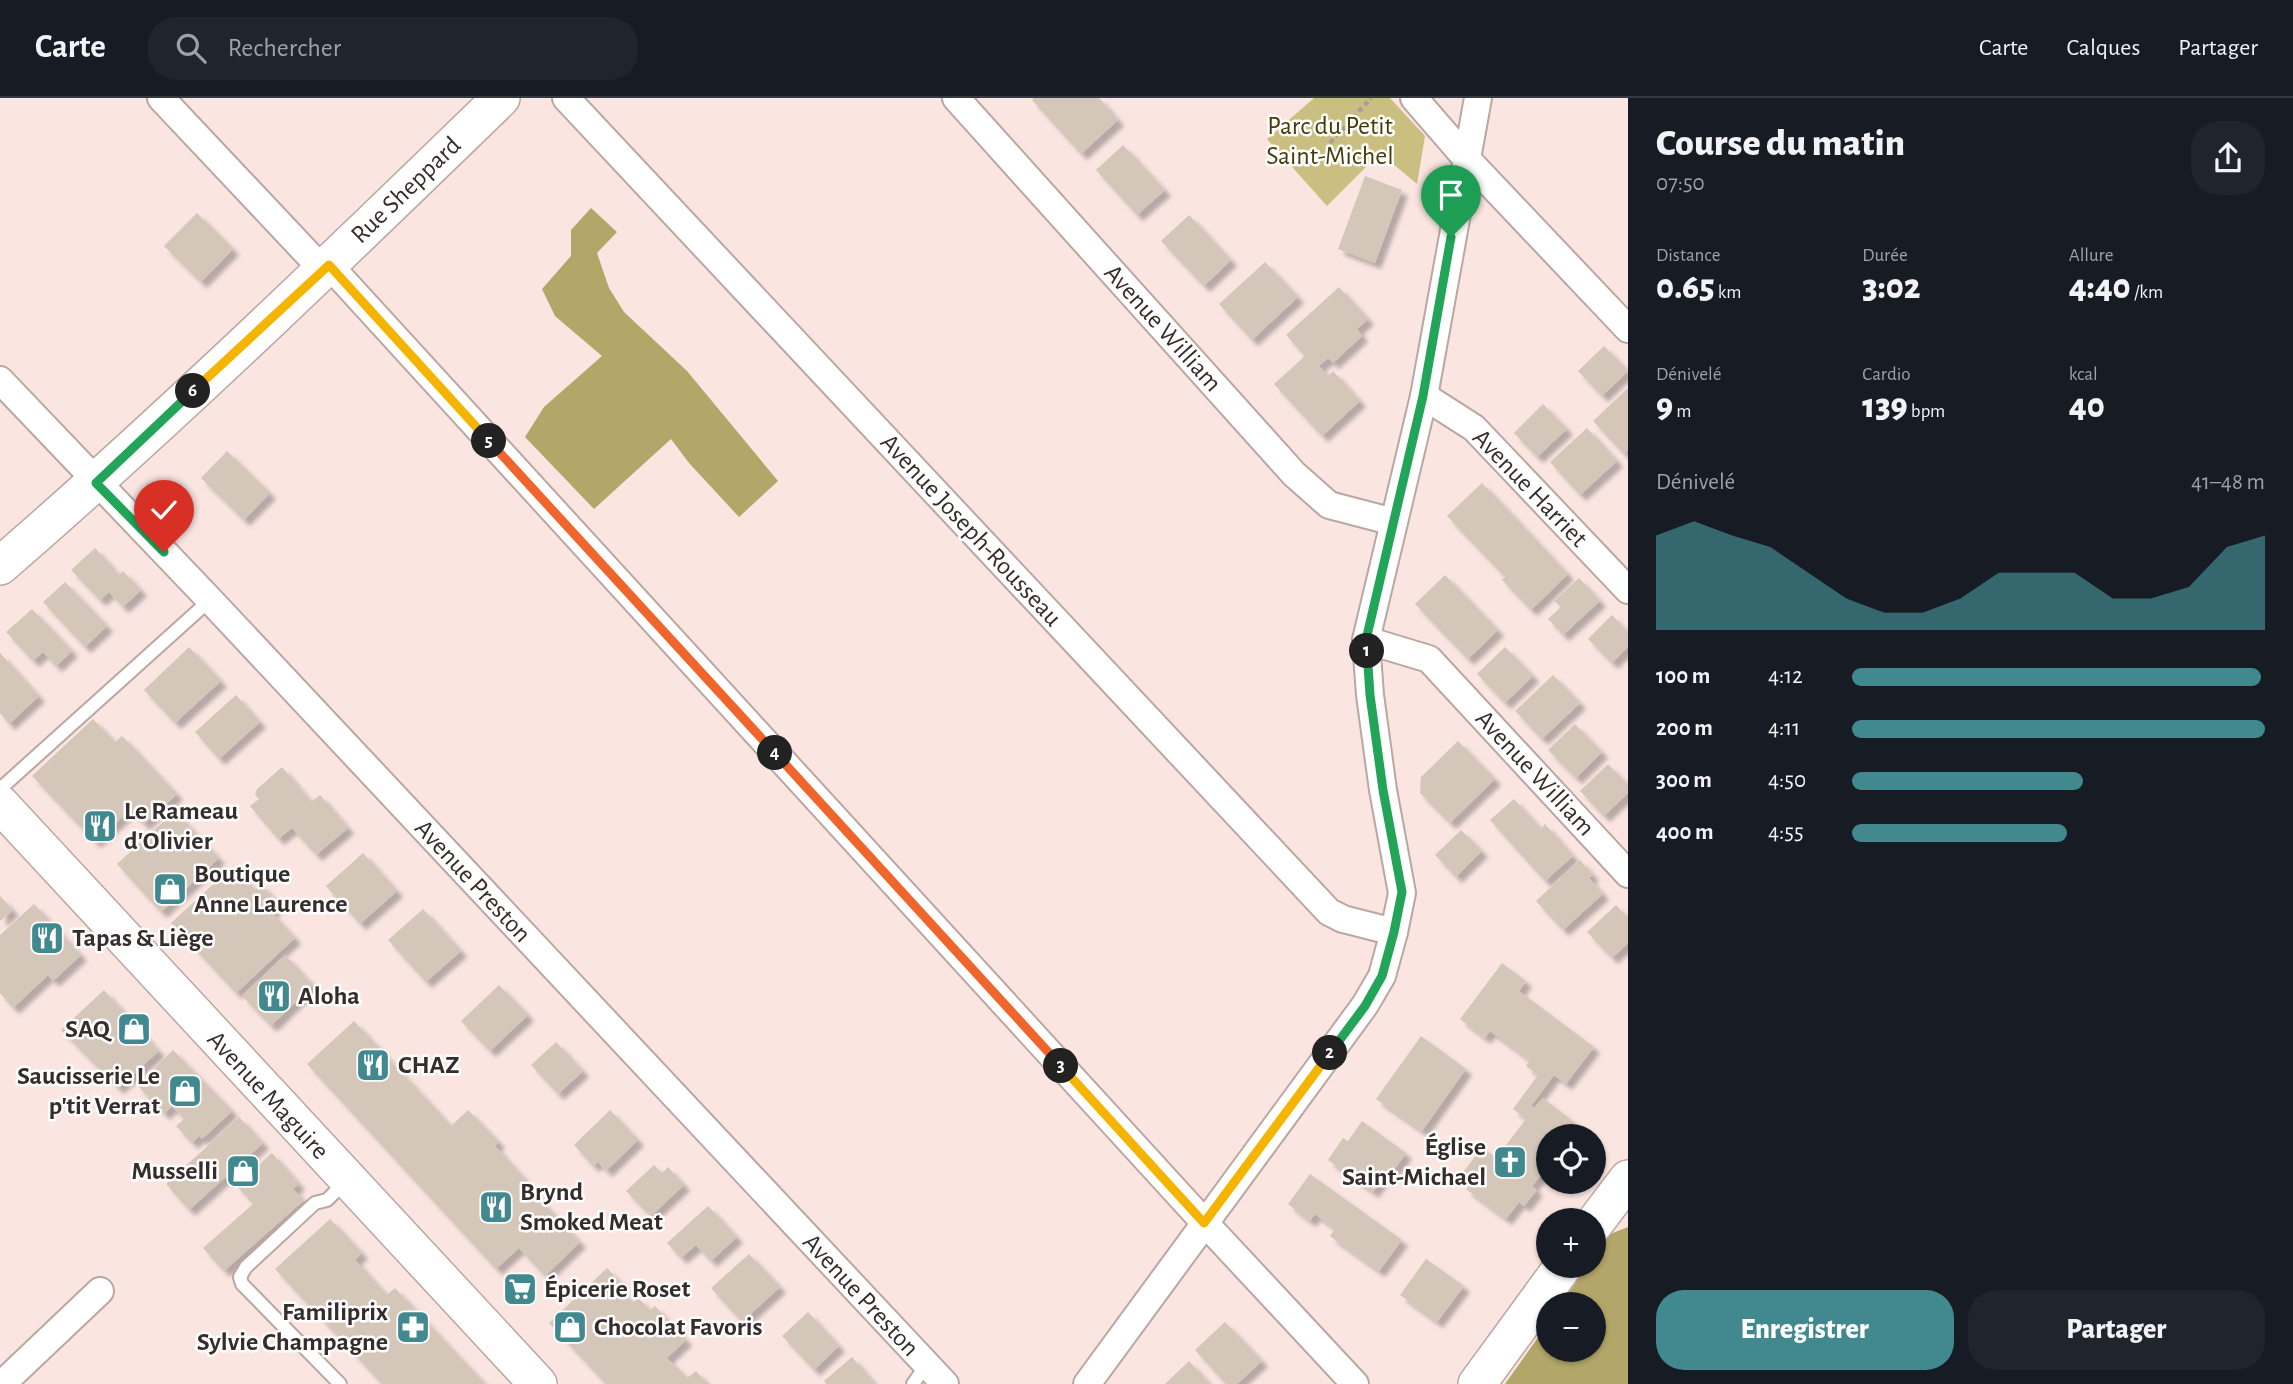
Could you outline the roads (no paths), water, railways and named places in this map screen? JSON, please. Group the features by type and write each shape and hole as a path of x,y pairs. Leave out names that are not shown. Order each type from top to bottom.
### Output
{"street":[{"path":"161,98 326,267 1354,1384"},
{"name":"Rue Sheppard","path":"0,565 96,483 501,98"},
{"name":"Avenue Joseph-Rousseau","path":"566,98 1329,912 1343,919 1394,932"},
{"path":"1414,98 1465,157 1628,328"},
{"path":"1087,1384 1365,1006 1382,976 1402,892 1383,790 1370,695 1366,640 1423,396 1478,98"},
{"name":"Avenue William","path":"960,99 1294,474 1329,505 1394,522"},
{"name":"Avenue Preston","path":"0,380 210,600 920,1374 945,1384"},
{"name":"Avenue Harriet","path":"1423,396 1474,428 1628,590"},
{"name":"Avenue William","path":"1366,640 1429,659 1628,874"},
{"name":"Avenue Maguire","path":"0,804 538,1384"},
{"path":"1606,1208 1628,1179"},
{"path":"1477,1384 1554,1278"},
{"path":"2,1384 100,1291"}],"lane":[{"path":"0,789 210,600"},
{"path":"340,1384 242,1284 240,1277 246,1267 315,1203 327,1200 347,1180"}],"place":[{"name":"Le Rameau d'Olivier","path":"100,826"},
{"name":"Boutique Anne Laurence","path":"170,889"},
{"name":"Tapas & Liège","path":"47,938"},
{"name":"Aloha","path":"274,996"},
{"name":"SAQ","path":"134,1029"},
{"name":"CHAZ","path":"373,1065"},
{"name":"Saucisserie Le p'tit Verrat","path":"185,1091"},
{"name":"Église Saint-Michael","path":"1510,1162"},
{"name":"Musselli","path":"243,1171"},
{"name":"Brynd Smoked Meat","path":"496,1207"},
{"name":"Épicerie Roset","path":"520,1289"},
{"name":"Familiprix Sylvie Champagne","path":"413,1327"},
{"name":"Chocolat Favoris","path":"570,1327"}],"park label":[{"name":"Parc du Petit Saint-Michel","path":"1330,141"}]}
